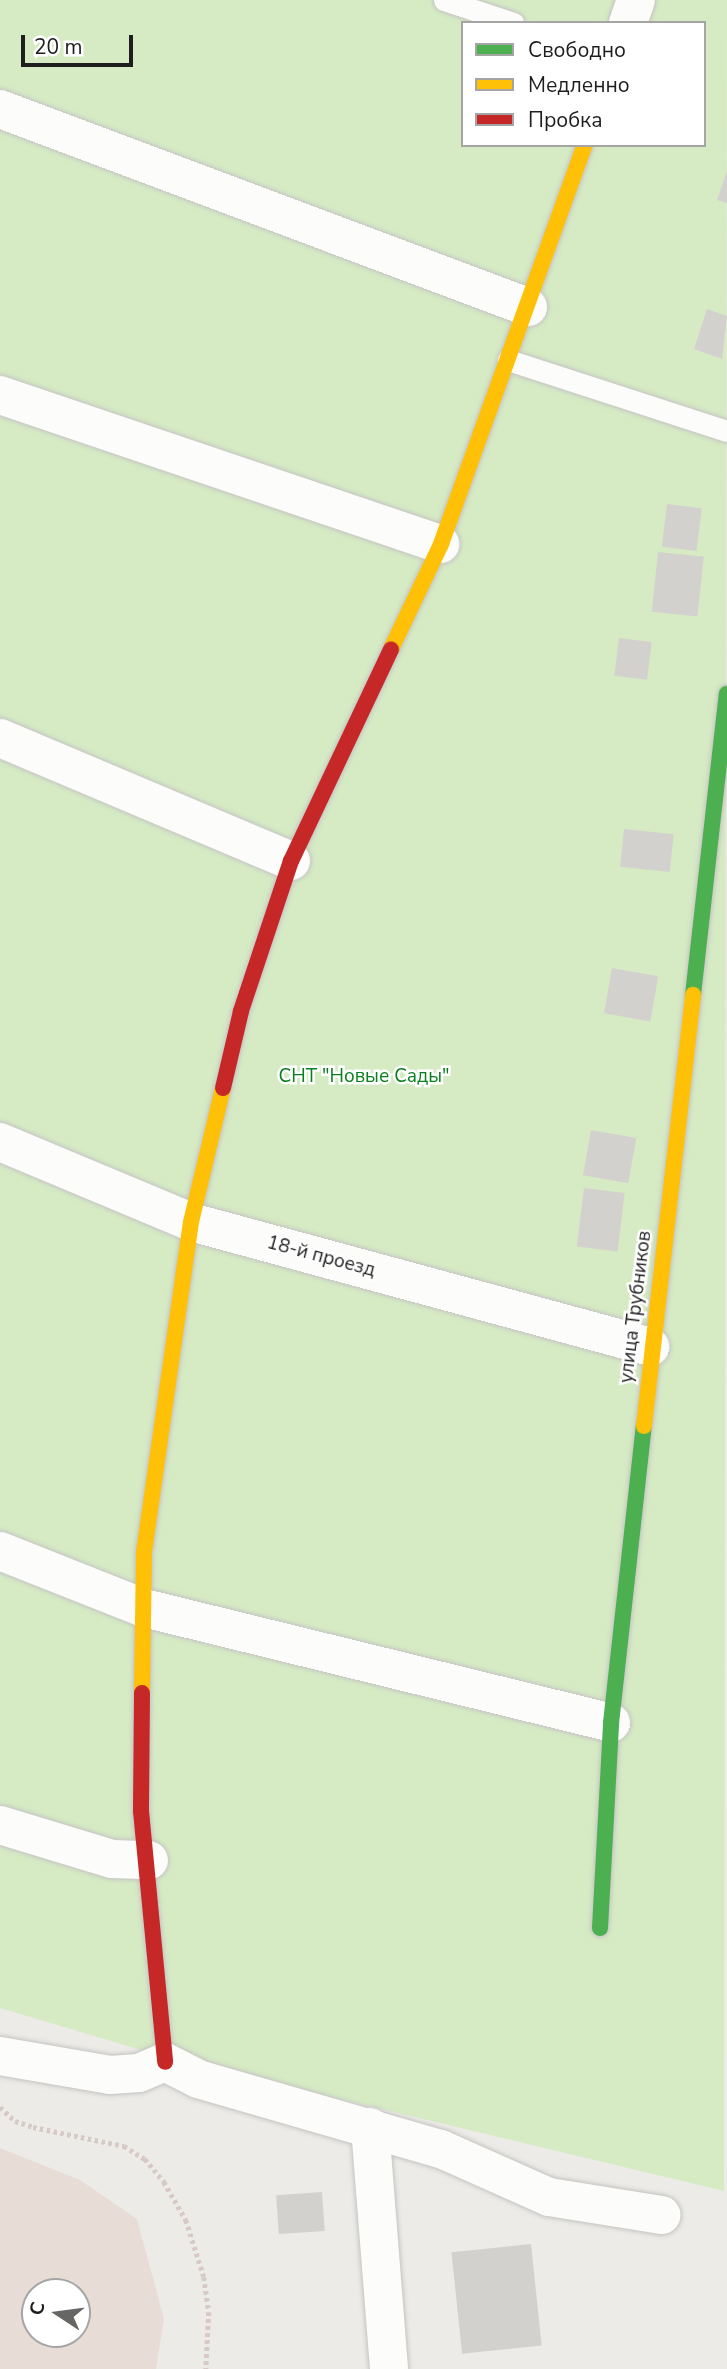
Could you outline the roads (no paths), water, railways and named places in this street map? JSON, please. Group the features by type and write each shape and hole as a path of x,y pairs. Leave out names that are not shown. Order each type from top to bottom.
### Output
{"street":[{"path":"629,21 636,0"},
{"path":"0,109 528,307"},
{"path":"165,2062 149,1860 141,1811 144,1552 191,1222 241,1011 291,861 441,544 584,147"},
{"path":"0,395 441,544"},
{"name":"улица Трубников","path":"600,1928 611,1723 650,1347 677,1161 727,694"},
{"path":"0,738 291,861"},
{"name":"18-й проезд","path":"0,1142 191,1222 650,1347"},
{"path":"0,1551 144,1608 611,1723"},
{"path":"0,1825 112,1859 149,1860"},
{"path":"0,2056 110,2075 139,2073 165,2062"},
{"path":"165,2062 198,2079 442,2149 549,2197 662,2216"},
{"path":"370,2127 390,2369"}],"lane":[{"path":"444,0 507,21"},
{"path":"508,360 727,431"}],"park label":[{"name":"СНТ \"Новые Сады\"","path":"364,1077"}]}
